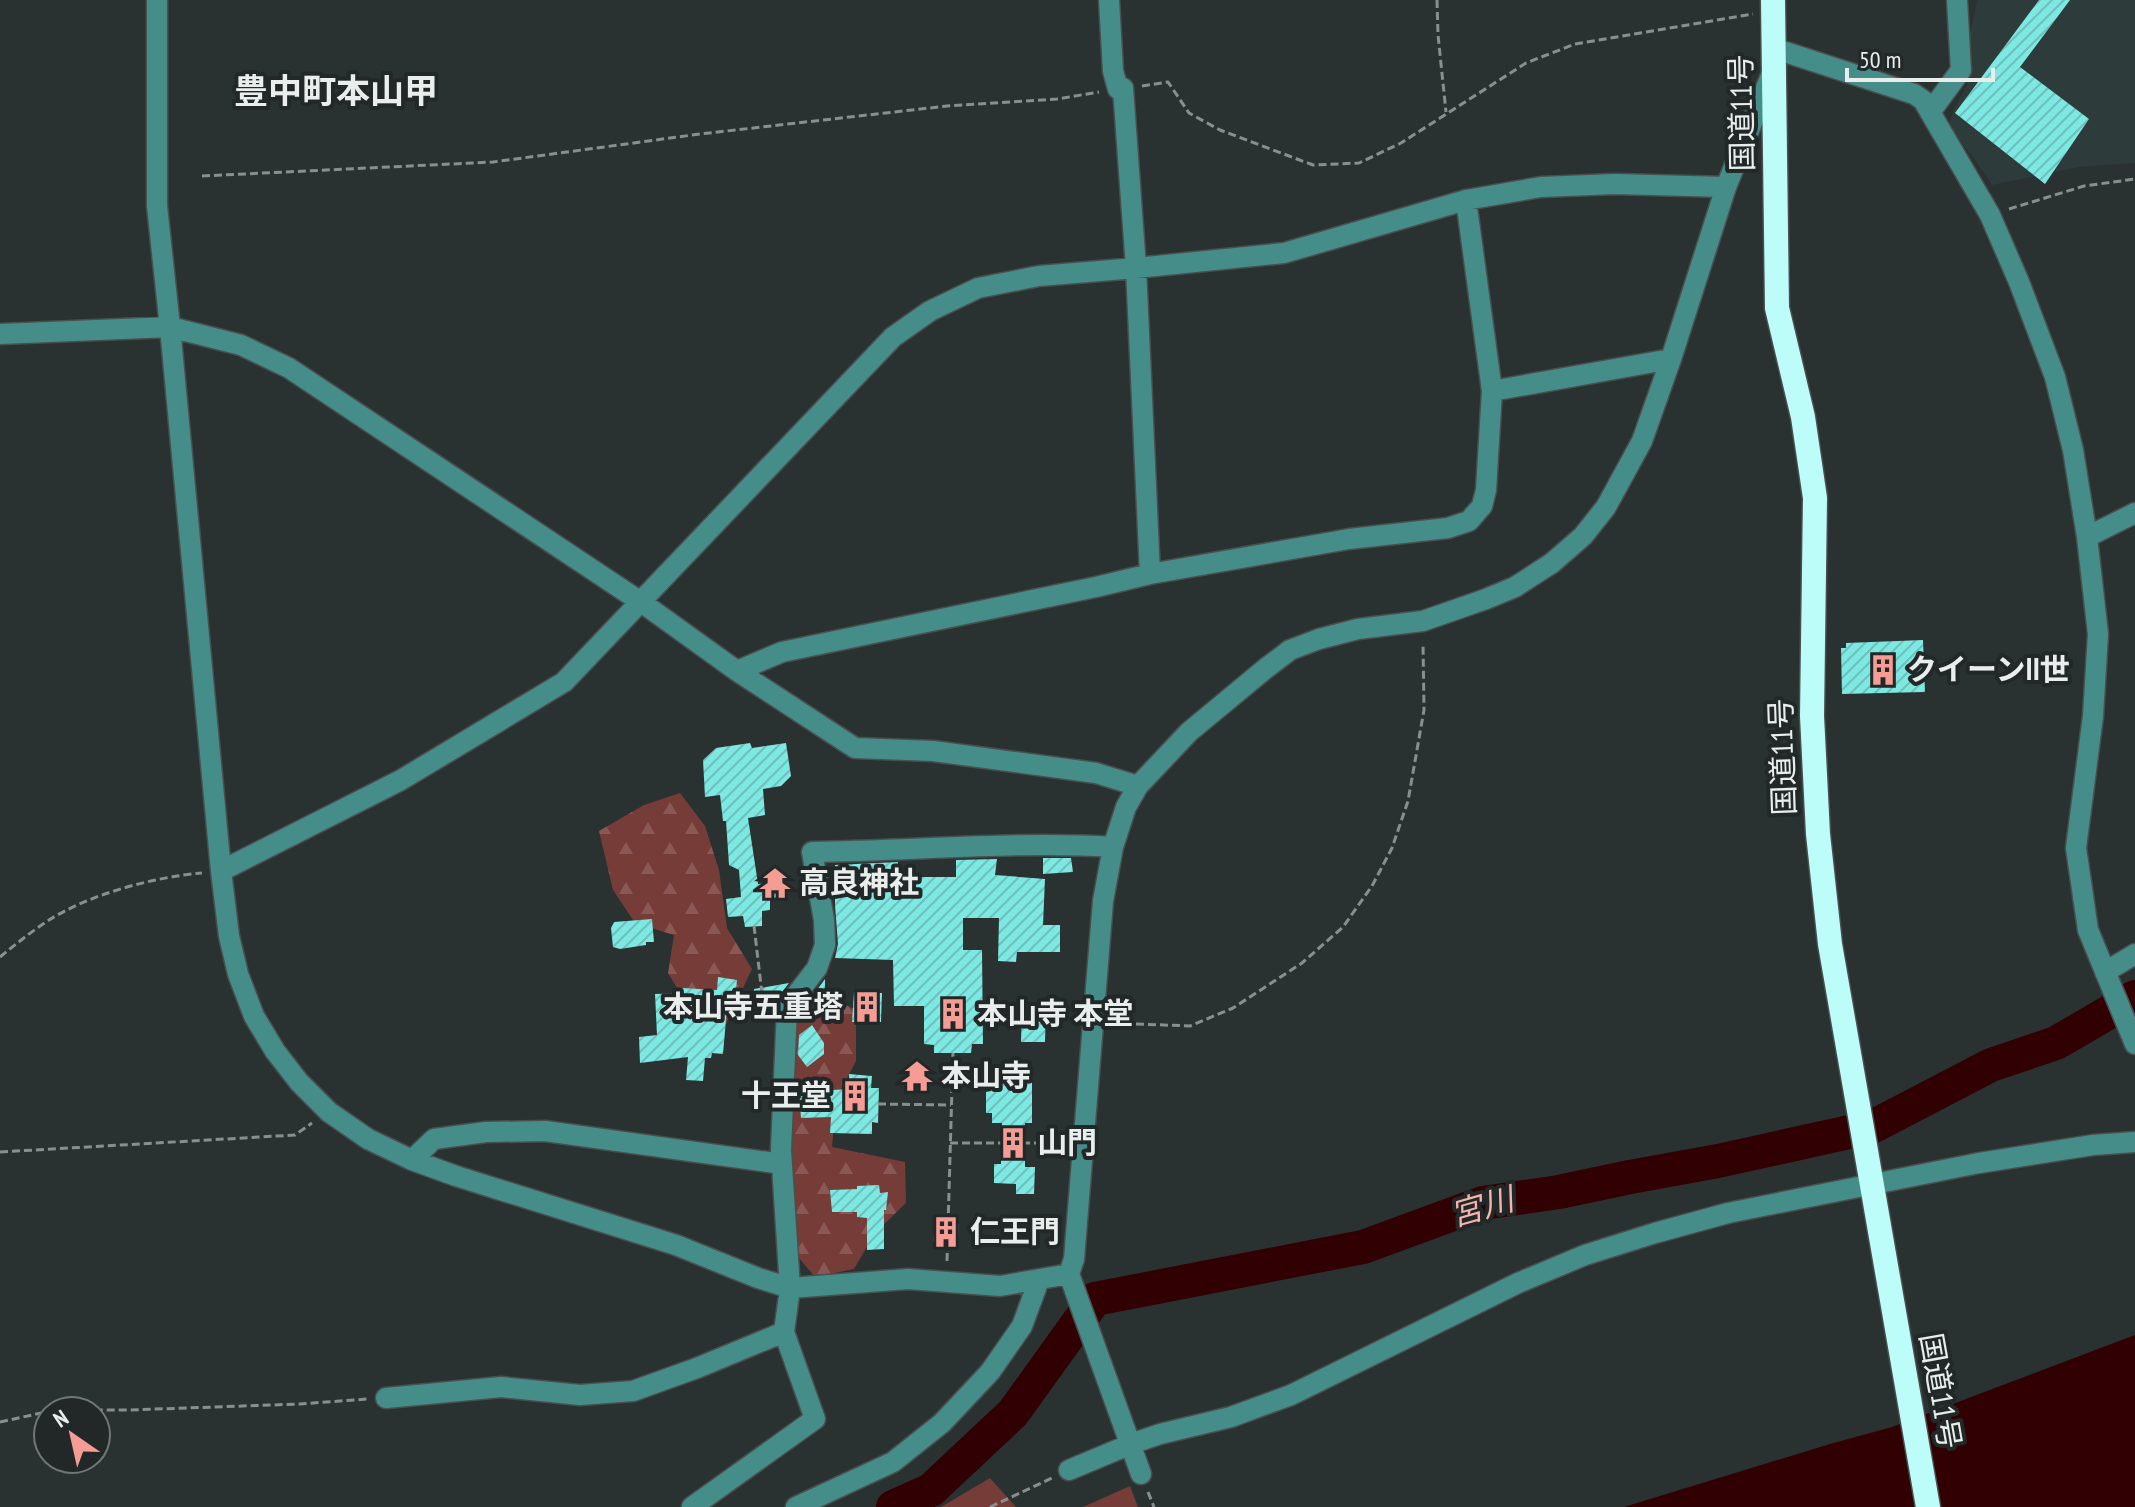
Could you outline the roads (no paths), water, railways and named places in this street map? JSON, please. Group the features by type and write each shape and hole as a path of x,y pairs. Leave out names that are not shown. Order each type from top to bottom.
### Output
{"highway":[{"name":"国道11号","path":"1773,5 1777,308 1803,417 1815,498 1812,716 1818,834 1830,944 1928,1507"}],"street":[{"path":"157,0 157,206 221,871 229,936 238,974 254,1016 275,1051 299,1082 329,1112 368,1139 412,1160 676,1245 790,1288 908,1279 1000,1286 1071,1278"},
{"path":"1109,0 1113,71 1120,89 1136,268 1150,574"},
{"path":"1931,111 1961,70 1957,0"},
{"path":"1141,1474 1071,1278 1103,901 1113,847 1126,807 1138,786 1189,732 1290,650 1358,629 1423,621 1486,599 1515,587 1552,563 1583,536 1606,507 1642,441 1726,187 1773,60 1914,94 1923,100 1990,215 2055,377 2073,450 2098,634 2093,716 2076,848 2088,930 2135,1044"},
{"path":"221,871 401,780 564,682 893,337 930,311 978,288 1039,276 1284,253 1466,200 1541,187 1615,184 1726,187"},
{"path":"737,671 782,652 1150,574 1349,539 1448,528 1469,521 1482,506 1486,490 1492,391 1466,200"},
{"path":"0,334 170,327 241,345 289,368 855,748 933,751 1096,773 1138,786"},
{"path":"1492,391 1671,359"},
{"path":"2087,537 2135,513"},
{"path":"692,1507 815,1419 784,1332 790,1288 782,1164 787,1007 817,968 825,945 824,920 812,852 1003,846 1113,847"},
{"path":"2105,972 2135,954"},
{"path":"412,1160 434,1139 486,1132 545,1131 782,1164"},
{"path":"1069,1470 1160,1434 1231,1417 1291,1395 1518,1283 1585,1255 1728,1213 1870,1179 2093,1145 2135,1142"},
{"path":"796,1507 893,1462 942,1423 990,1372 1022,1326 1039,1280"},
{"path":"386,1398 501,1387 580,1395 633,1391 784,1332"}],"waterway":[{"name":"宮川","path":"893,1507 931,1490 1013,1413 1095,1299 1363,1247 1483,1203 1559,1192 1718,1161 1872,1127 1991,1065 2056,1043 2135,997"}],"place":[{"name":"クイーンII世","path":"1883,670"},
{"name":"高良神社","path":"775,883"},
{"name":"本山寺五重塔","path":"867,1007"},
{"name":"本山寺 本堂","path":"953,1014"},
{"name":"本山寺","path":"917,1076"},
{"name":"十王堂","path":"855,1096"},
{"name":"山門","path":"1013,1143"},
{"name":"仁王門","path":"946,1232"}],"district":[{"name":"豊中町本山甲","path":"336,91"}]}
